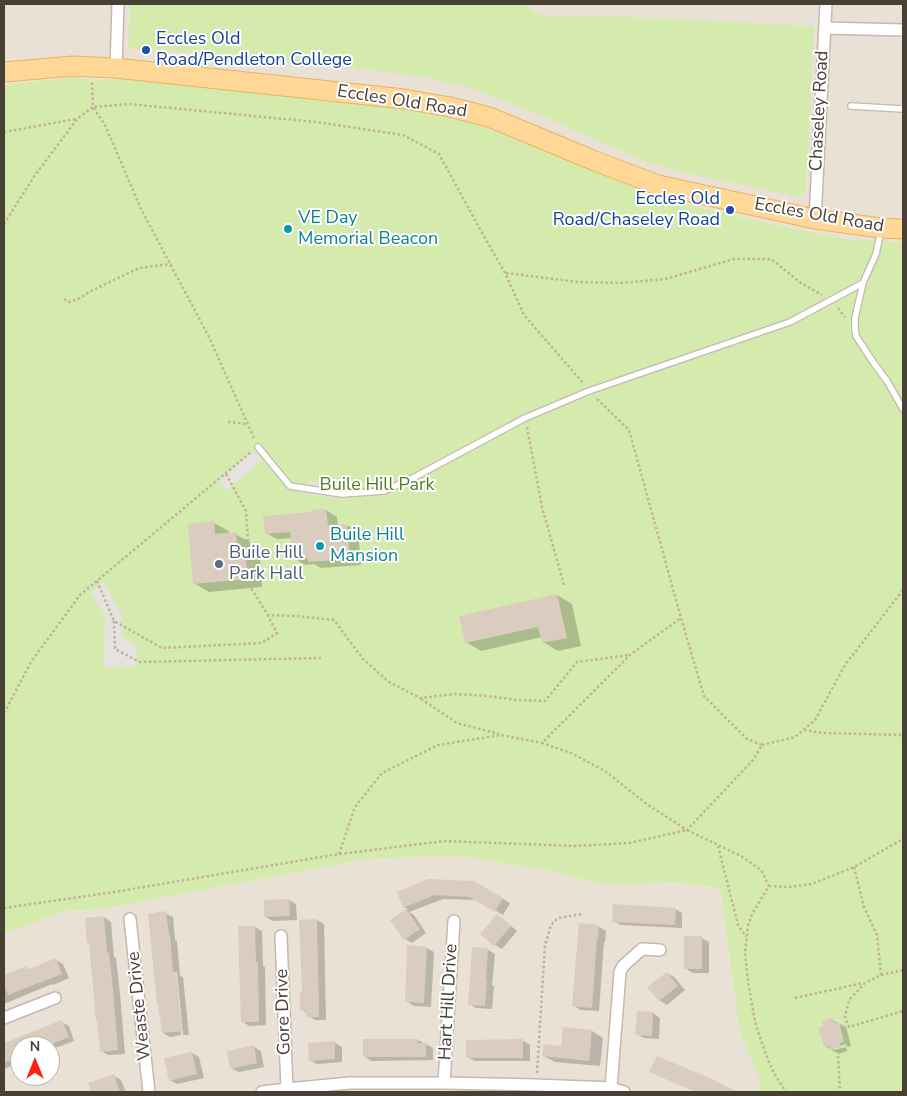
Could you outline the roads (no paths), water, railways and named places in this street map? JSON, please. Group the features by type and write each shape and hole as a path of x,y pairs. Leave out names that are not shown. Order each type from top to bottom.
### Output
{"main road":[{"name":"Eccles Old Road","path":"4,72 73,66 116,68 404,99 450,107 489,117 658,185 815,219 903,229"}],"street":[{"path":"116,68 118,4"},
{"name":"Chaseley Road","path":"815,219 826,4"},
{"path":"824,28 903,30"},
{"name":"Weaste Drive","path":"130,919 149,1092"},
{"name":"Hart Hill Drive","path":"444,1083 454,921"},
{"name":"Gore Drive","path":"281,936 287,1089"},
{"path":"611,1088 620,972 623,966 642,949 660,950"},
{"path":"4,1018 55,998"},
{"path":"262,1092 287,1089 427,1088 444,1083 611,1088 624,1092"}],"lane":[{"path":"851,106 903,108"},
{"path":"881,228 876,254 863,283 855,318 855,330 856,336 887,381 903,409"},
{"path":"258,447 290,486 342,494 384,491 413,478 525,418 588,391 790,322 863,283"}],"place":[{"name":"Eccles Old Road/Pendleton College","path":"146,50"},
{"name":"Eccles Old Road/Chaseley Road","path":"730,210"},
{"name":"VE Day Memorial Beacon","path":"288,229"},
{"name":"Buile Hill Mansion","path":"320,546"},
{"name":"Buile Hill Park Hall","path":"219,564"}],"park label":[{"name":"Buile Hill Park","path":"377,486"}]}
